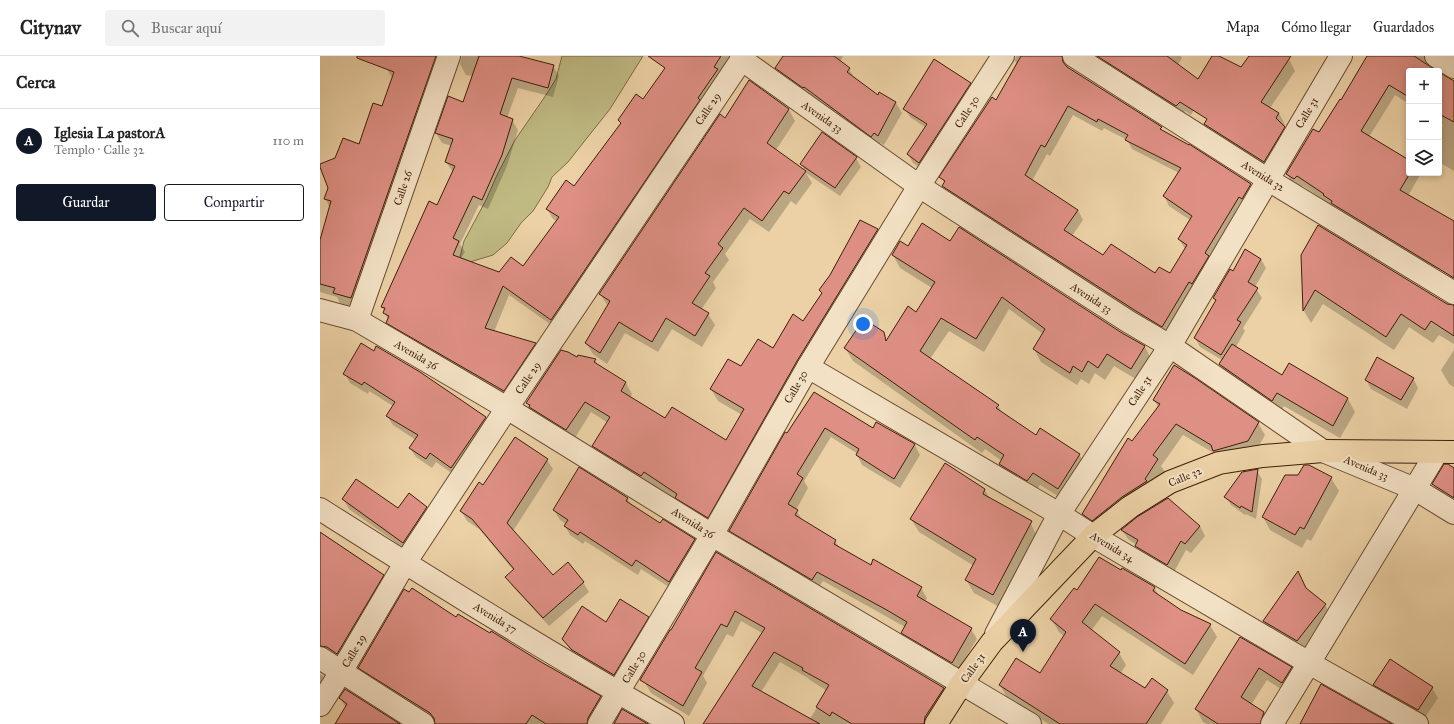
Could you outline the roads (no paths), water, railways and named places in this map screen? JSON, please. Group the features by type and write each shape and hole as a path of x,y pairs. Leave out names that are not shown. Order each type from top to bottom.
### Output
{"main road":[{"name":"Calle 32","path":"992,642 1093,536 1130,507 1170,482 1219,463 1263,456 1323,451 1445,452"},
{"name":"Calle 31","path":"936,724 962,683 992,642"}],"street":[{"name":"Calle 26","path":"357,320 449,56"},
{"name":"Calle 30","path":"599,724 619,693 712,535 808,367 919,186 1003,56"},
{"name":"Avenida 32","path":"1074,56 1267,179 1454,293"},
{"name":"Calle 31","path":"992,642 1059,514 1170,346 1267,179 1341,56"},
{"path":"1436,56 1454,67"},
{"name":"Avenida 33","path":"743,58 919,186 1129,322 1170,346 1323,451 1415,489 1454,513"},
{"name":"Calle 29","path":"320,705 405,563 743,58"},
{"path":"320,310 357,320"},
{"name":"Avenida 36","path":"357,320 508,408 712,535 1030,724"},
{"name":"Avenida 34","path":"808,367 1309,663 1418,724"},
{"name":"Calle 32","path":"1272,724 1415,489 1445,452"},
{"name":"Avenida 37","path":"320,508 405,563 619,693 673,724"},
{"path":"320,658 423,724"}],"place":[{"name":"Iglesia La pastorA","path":"1023,652"}]}
